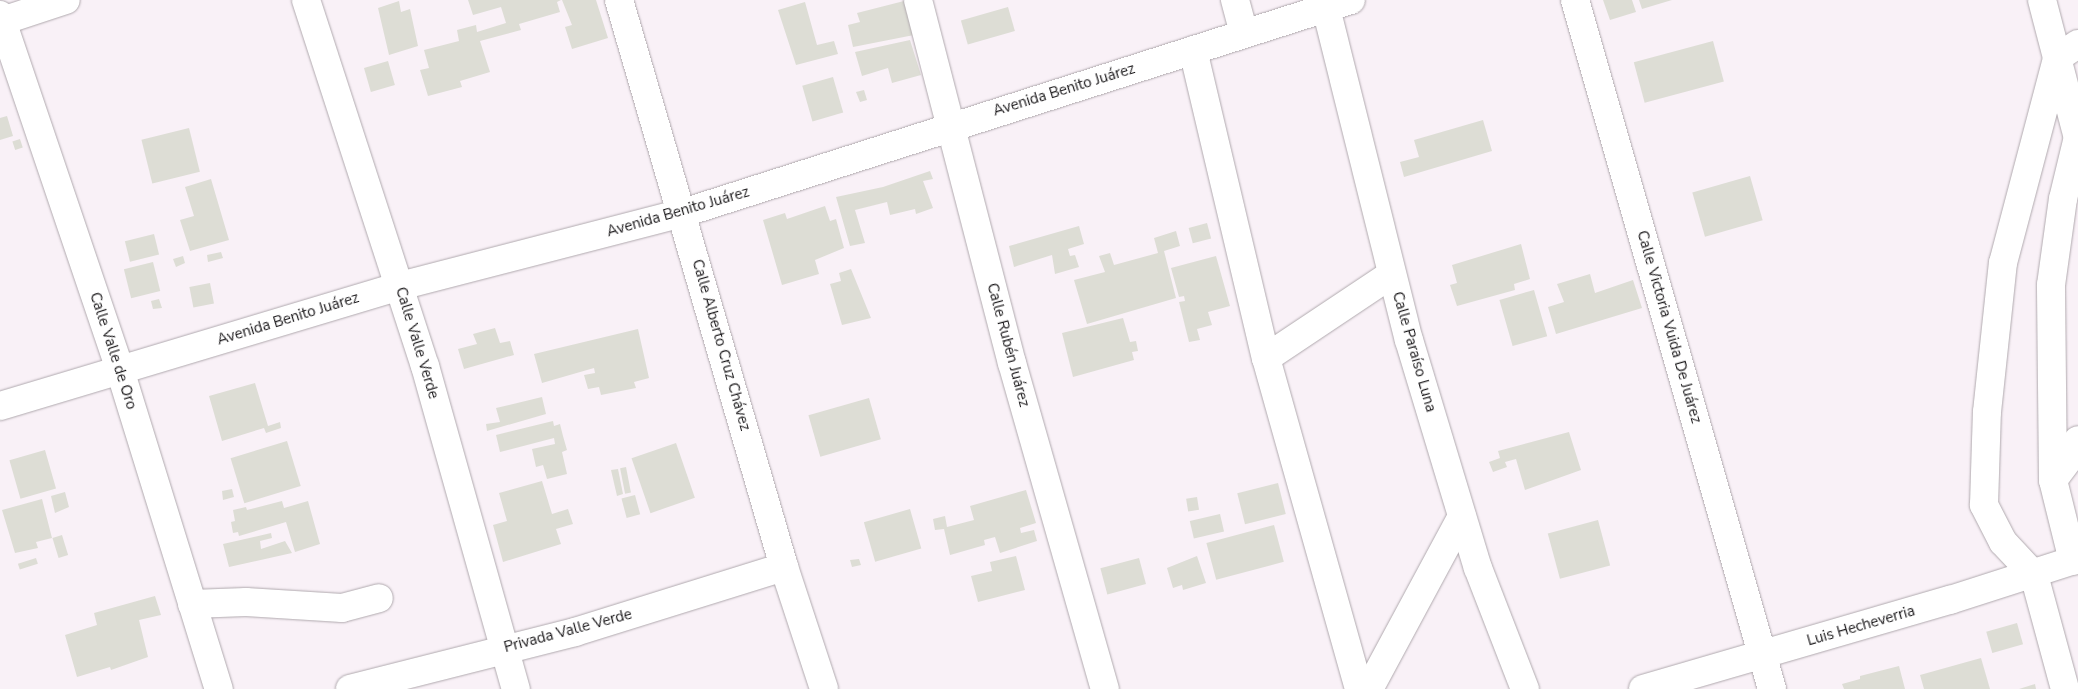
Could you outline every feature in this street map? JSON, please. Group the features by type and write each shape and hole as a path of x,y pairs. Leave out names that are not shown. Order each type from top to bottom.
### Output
{"street":[{"path":"1,18 66,0"},
{"name":"Calle Valle Verde","path":"306,0 400,286 516,689"},
{"name":"Calle Alberto Cruz Chávez","path":"619,0 683,212 784,567 824,689"},
{"name":"Calle Rubén Juárez","path":"918,0 1012,363 1105,689"},
{"path":"1235,0 1244,33"},
{"name":"Calle Victoria Vuida De Juárez","path":"1575,0 1772,689"},
{"path":"2042,0 2067,51 2078,138 2063,199 2051,285 2053,480 2076,560"},
{"name":"Avenida Benito Juárez","path":"0,406 400,286 683,212 1339,4"},
{"name":"Calle Paraíso Luna","path":"1339,4 1392,274 1478,568 1525,689"},
{"name":"Calle Valle de Oro","path":"1,18 120,370 219,689"},
{"path":"1193,50 1266,358 1360,689"},
{"path":"2065,689 2034,574 2003,542 1984,505 1987,412 2003,263 2067,51"},
{"path":"1266,358 1392,274"},
{"path":"2053,480 2075,451 2078,440"},
{"path":"1369,689 1462,516"},
{"name":"Luis Hecheverria","path":"1643,689 2076,560"},
{"name":"Privada Valle Verde","path":"350,689 574,632 784,567"},
{"path":"192,604 246,602 342,608 379,598"}],"building":[{"path":"468,0 561,0 557,2 560,12 519,24 521,30 480,41 490,72 460,81 462,87 428,96 420,70 429,68 424,50 459,41 457,30 476,25 477,32 506,23 501,7 473,15"},
{"path":"562,0 596,0 608,38 572,49 565,27 572,25"},
{"path":"1603,0 1632,0 1636,12 1610,20"},
{"path":"1639,0 1672,0 1642,9"},
{"path":"399,1 401,12 410,9 418,46 389,55 378,8"},
{"path":"904,1 914,35 853,47 848,25 860,22 857,13"},
{"path":"805,2 817,45 834,41 838,54 796,65 778,10"},
{"path":"1008,7 1015,31 968,45 961,21"},
{"path":"910,40 921,75 892,83 888,68 862,76 855,52"},
{"path":"1713,41 1724,82 1645,103 1634,62"},
{"path":"388,61 395,85 371,92 364,68"},
{"path":"833,77 843,113 812,121 802,86"},
{"path":"864,90 867,100 860,102 856,92"},
{"path":"7,116 13,136 0,140 0,118"},
{"path":"1483,120 1492,151 1404,177 1400,162 1419,157 1414,140"},
{"path":"189,128 200,172 152,184 141,140"},
{"path":"20,139 23,148 15,150 12,141"},
{"path":"930,171 933,179 923,181 933,208 916,214 915,209 890,215 887,202 855,210 865,243 850,246 836,197 883,187"},
{"path":"1750,176 1763,220 1705,237 1692,193"},
{"path":"211,179 229,240 190,251 180,220 194,216 185,187"},
{"path":"825,206 830,221 836,219 844,248 815,260 819,274 782,285 763,220 785,213 787,219"},
{"path":"1207,223 1211,238 1193,243 1189,228"},
{"path":"1079,226 1084,244 1068,249 1070,256 1075,255 1079,267 1055,274 1052,255 1014,267 1009,246"},
{"path":"1176,231 1180,246 1164,251 1176,298 1087,324 1074,280 1105,272 1099,256 1110,253 1114,265 1158,253 1154,238"},
{"path":"154,234 159,254 130,262 125,241"},
{"path":"1521,244 1530,279 1514,284 1515,290 1457,306 1450,285 1457,283 1452,265"},
{"path":"221,252 223,258 208,262 207,255"},
{"path":"183,256 185,263 176,267 173,259"},
{"path":"1216,256 1230,306 1208,312 1212,325 1197,329 1200,340 1189,342 1179,302 1185,301 1184,296 1179,297 1171,268"},
{"path":"153,262 160,291 131,298 124,269"},
{"path":"851,269 871,318 842,325 830,284 841,281 839,273"},
{"path":"1590,274 1595,293 1633,280 1642,308 1556,334 1548,307 1564,302 1557,284"},
{"path":"210,283 214,304 193,308 189,287"},
{"path":"1534,290 1547,336 1513,346 1499,300"},
{"path":"159,299 162,308 153,309 151,301"},
{"path":"1123,318 1130,342 1136,341 1138,351 1132,352 1134,360 1073,377 1062,333"},
{"path":"495,328 500,343 510,341 514,355 464,369 458,349 477,344 473,334"},
{"path":"638,329 649,378 634,382 636,388 601,395 599,387 588,389 584,375 595,373 594,368 542,383 534,354"},
{"path":"255,383 268,426 280,422 281,428 266,433 264,428 222,441 209,396"},
{"path":"542,397 546,414 487,431 486,424 500,422 496,408"},
{"path":"869,398 881,439 820,457 808,415"},
{"path":"553,421 554,426 560,424 567,450 562,452 567,474 547,479 543,465 536,467 532,449 555,444 554,438 500,452 496,435"},
{"path":"1569,432 1581,470 1525,490 1516,459 1505,462 1507,467 1493,472 1489,462 1500,458 1498,451"},
{"path":"287,441 301,486 244,503 231,458"},
{"path":"676,443 695,498 650,513 632,458"},
{"path":"45,450 56,488 20,499 9,460"},
{"path":"626,467 631,493 625,494 620,468"},
{"path":"618,469 623,494 617,496 611,470"},
{"path":"542,481 552,514 568,509 573,524 556,529 561,544 503,562 493,525 507,521 499,493"},
{"path":"1278,483 1286,514 1245,524 1237,493"},
{"path":"232,489 234,497 223,500 222,491"},
{"path":"1026,490 1036,523 1020,528 1021,533 1034,530 1037,541 1000,553 995,537 984,540 985,545 950,555 944,529 935,530 933,519 945,516 947,527 974,520 970,506"},
{"path":"65,492 69,507 55,513 51,496"},
{"path":"635,495 640,514 627,518 621,499"},
{"path":"1197,497 1199,510 1188,512 1186,499"},
{"path":"42,499 52,538 36,542 38,548 15,553 2,510"},
{"path":"282,501 284,508 308,501 320,544 295,552 286,522 239,536 238,532 233,533 231,522 235,521 233,510 246,507 247,510"},
{"path":"910,509 921,548 875,562 864,522"},
{"path":"1220,514 1224,532 1194,539 1190,521"},
{"path":"1598,520 1610,565 1560,579 1548,533"},
{"path":"1274,525 1284,562 1216,580 1206,543"},
{"path":"271,533 272,538 260,541 261,549 285,541 292,553 229,567 223,544"},
{"path":"62,535 68,555 59,558 52,538"},
{"path":"1016,556 1025,590 978,602 971,576 992,571 990,562"},
{"path":"1197,556 1206,583 1183,590 1182,585 1173,588 1167,568"},
{"path":"36,558 38,564 20,570 18,564"},
{"path":"1139,558 1146,584 1107,594 1100,568"},
{"path":"859,559 861,565 852,567 850,560"},
{"path":"155,596 161,615 139,620 148,657 111,670 110,667 77,677 65,635 97,625 94,613"},
{"path":"2017,623 2023,644 1992,653 1986,632"},
{"path":"1981,658 1990,689 1924,689 1920,675"},
{"path":"1899,666 1905,689 1844,689 1842,684 1860,679 1860,676"},
{"path":"2035,684 2036,689 2019,689"}]}
